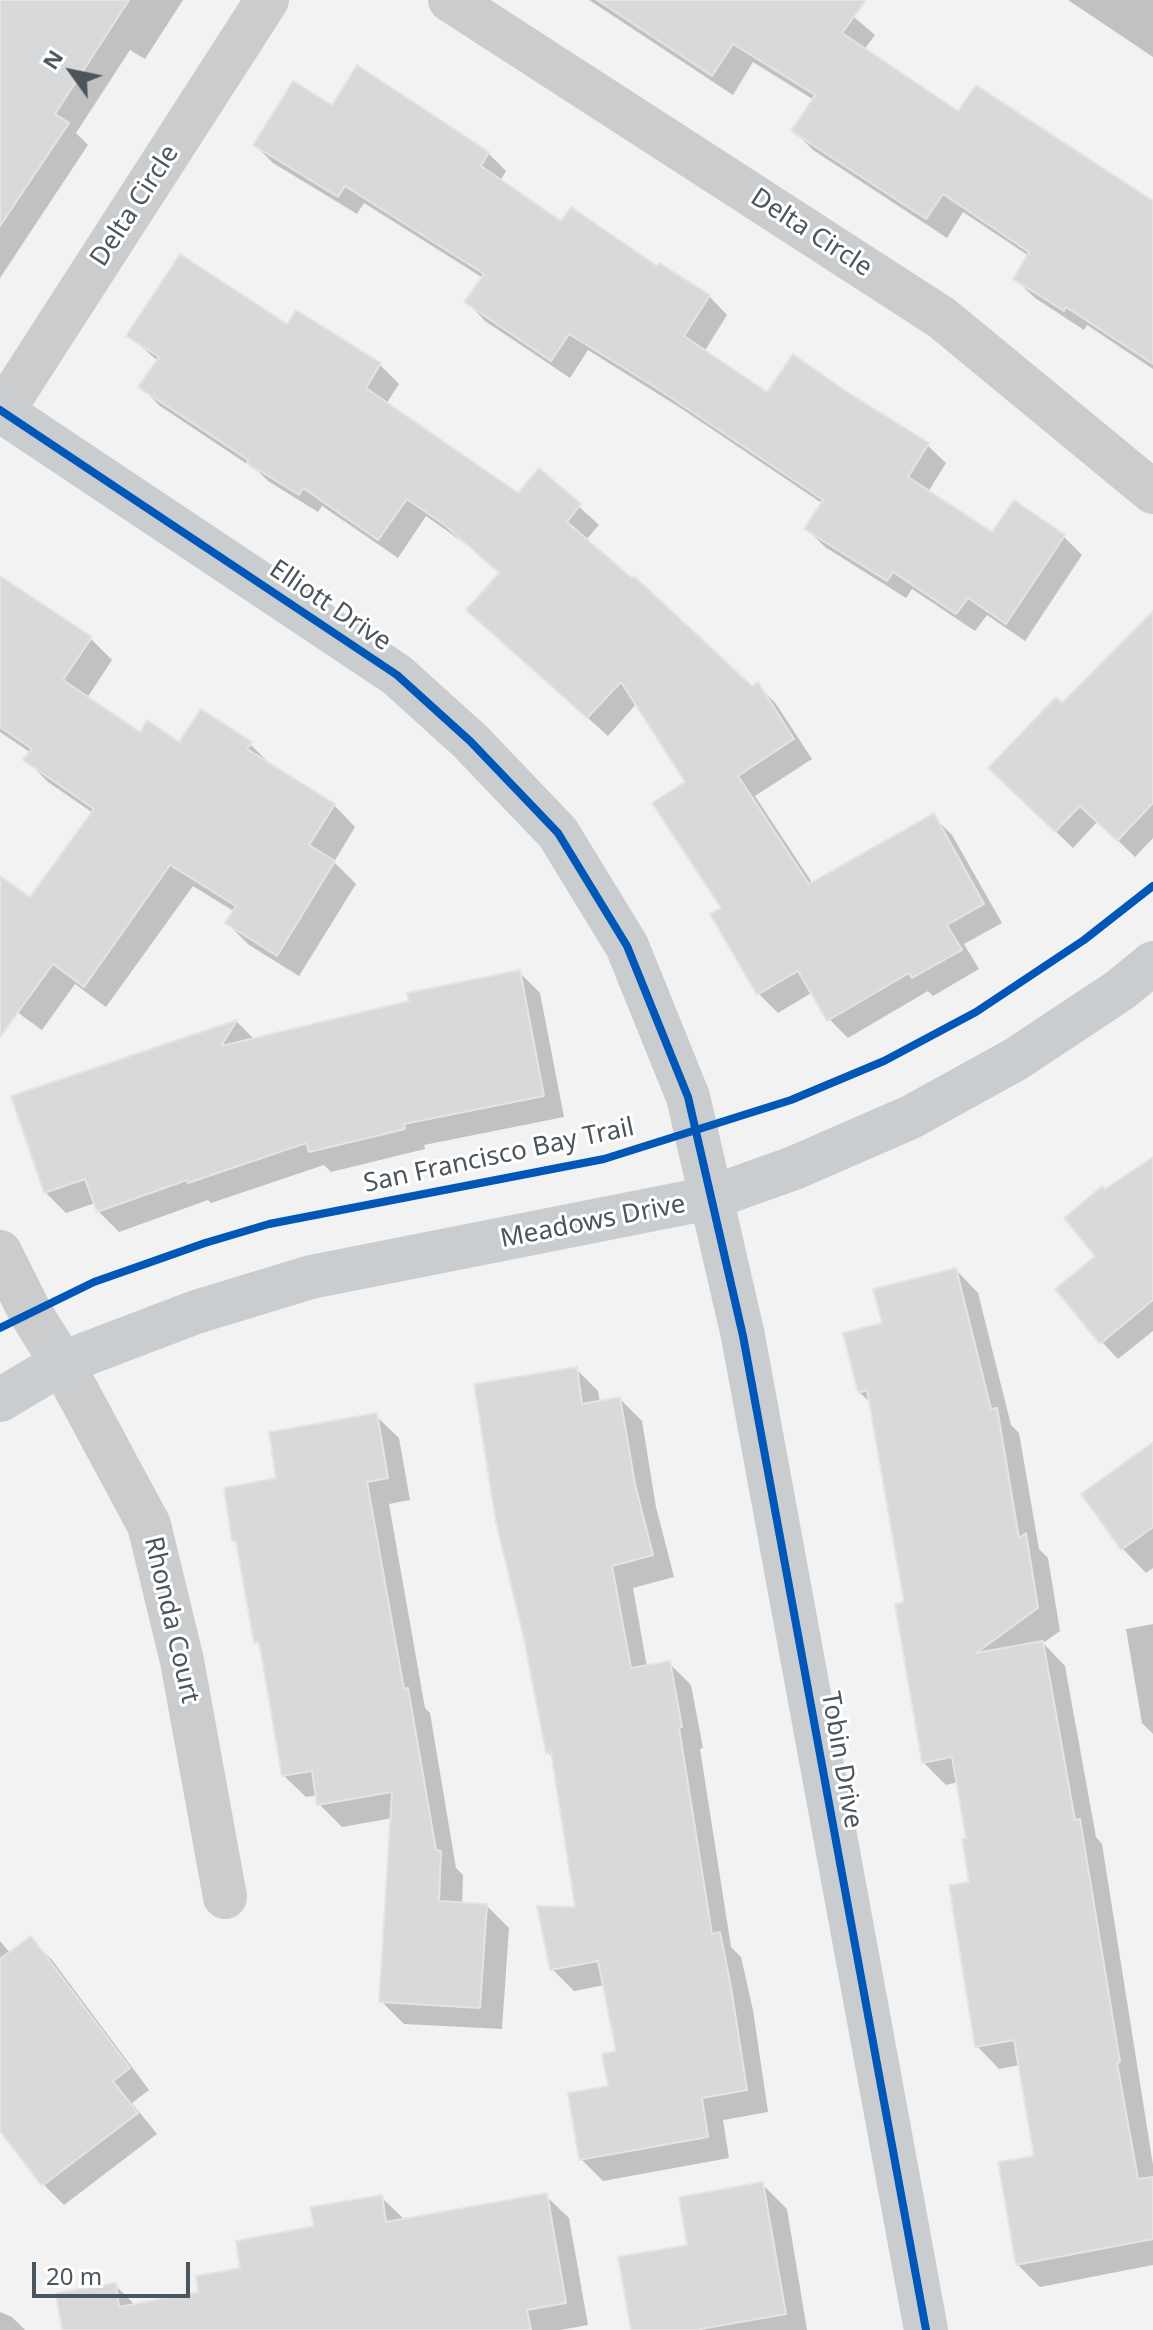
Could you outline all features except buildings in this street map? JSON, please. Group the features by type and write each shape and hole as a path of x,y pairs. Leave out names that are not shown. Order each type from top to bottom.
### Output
{"street":[{"name":"Delta Circle","path":"1,411 267,0"},
{"name":"Delta Circle","path":"450,0 942,318 1153,492"},
{"name":"Elliott Drive","path":"1,411 397,675 470,741 558,833 627,946 688,1097 710,1198"},
{"name":"Meadows Drive","path":"0,1400 62,1363 196,1312 311,1277 710,1198 794,1168 911,1117 1016,1059 1120,990 1153,963"},
{"name":"Tobin Drive","path":"710,1198 746,1352 926,2330"},
{"name":"Rhonda Court","path":"0,1252 30,1312 62,1363 149,1525 182,1661 225,1897"}],"cycle path":[{"path":"0,410 397,675 470,741 558,833 627,946 688,1097 743,1336 926,2330"},
{"name":"San Francisco Bay Trail","path":"0,1328 94,1282 269,1224 604,1159 791,1100 884,1061 976,1012 1084,940 1153,886"}]}
